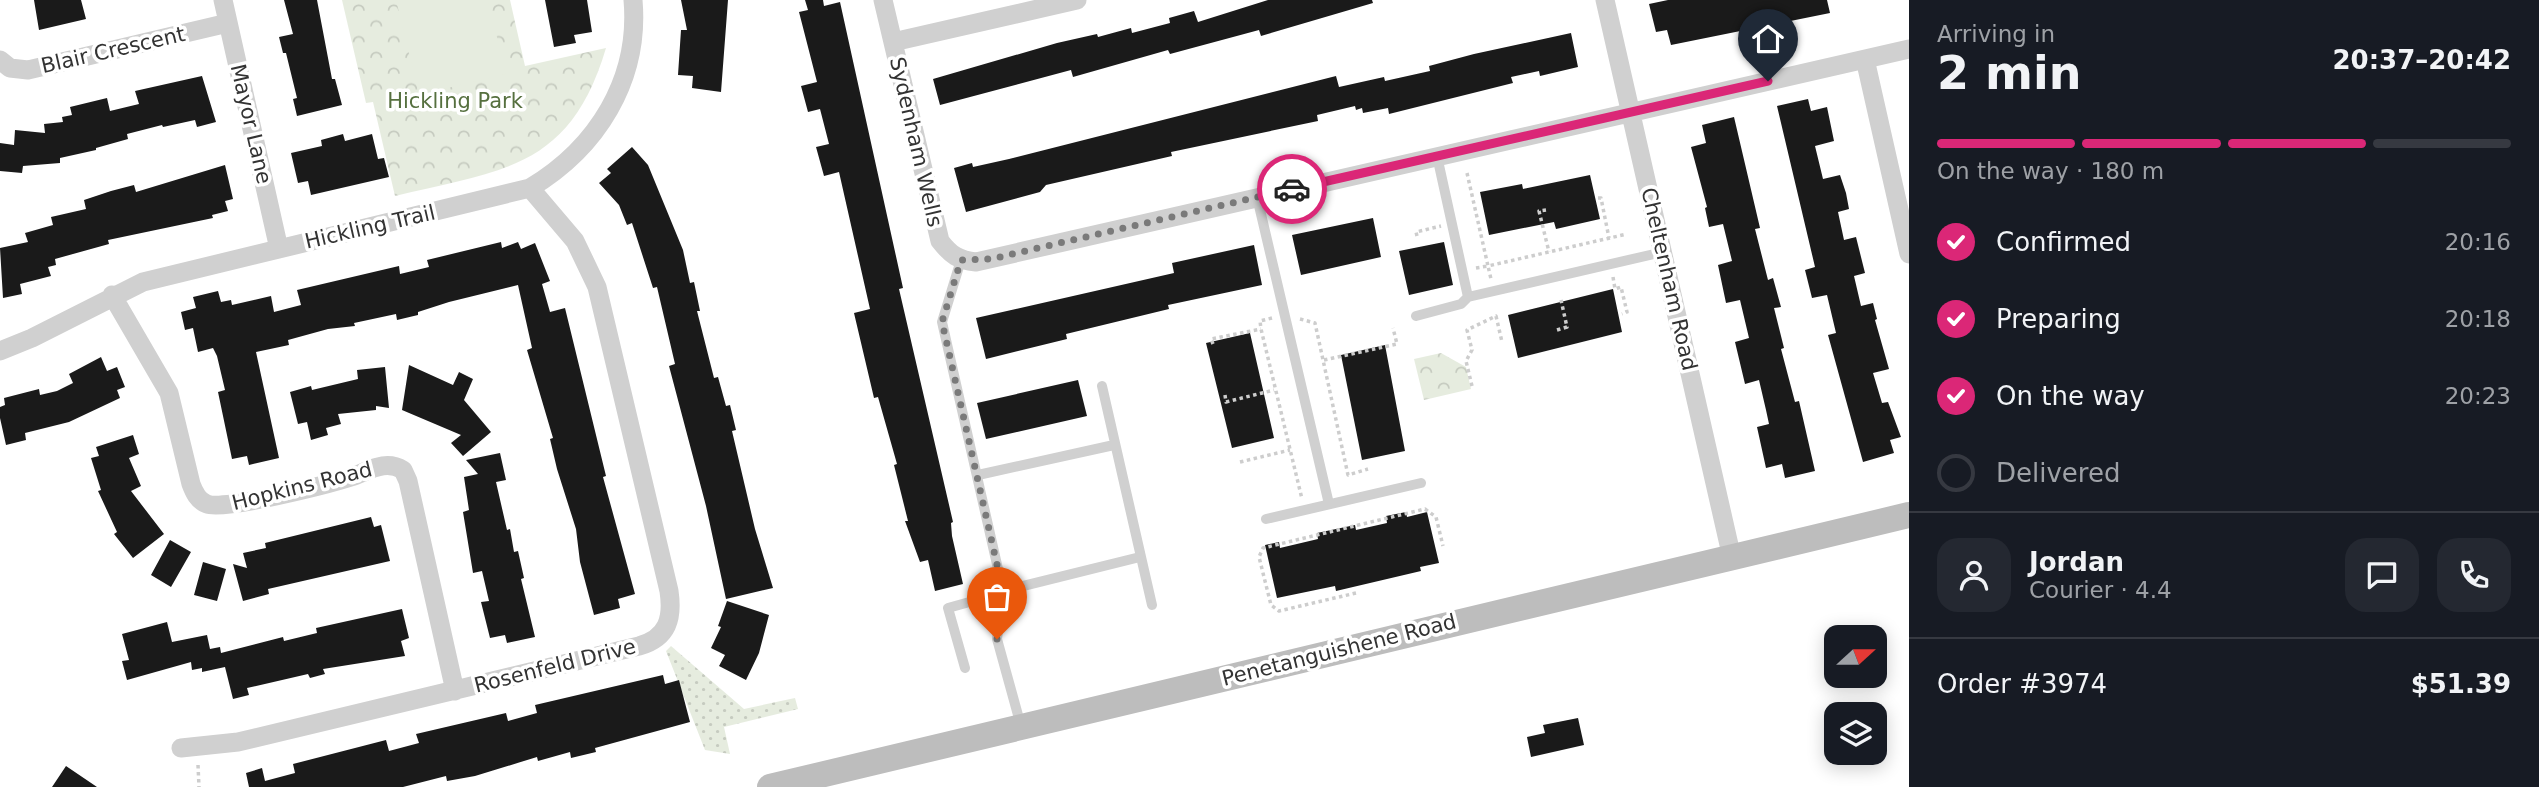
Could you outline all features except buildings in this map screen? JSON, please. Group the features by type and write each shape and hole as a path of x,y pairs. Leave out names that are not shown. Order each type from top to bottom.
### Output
{"main road":[{"name":"Penetanguishene Road","path":"770,787 1909,515"}],"street":[{"name":"Mayor Lane","path":"223,0 279,249"},
{"name":"Hickling Trail","path":"0,351 143,282 530,188 571,159 591,139 608,112 622,83 630,52 633,0"},
{"name":"Sydenham Wells","path":"883,0 940,241 950,254 961,260"},
{"path":"893,41 1077,0"},
{"name":"Cheltenham Road","path":"1605,0 1732,558"},
{"name":"Blair Crescent","path":"0,60 10,68 28,70 228,23"},
{"path":"961,260 991,259 1909,49"},
{"path":"1865,59 1909,254"},
{"name":"Rosenfeld Drive","path":"190,747 238,742 650,643 660,637 672,614 669,591 597,287 575,241 530,188"},
{"name":"Hopkins Road","path":"112,295 169,393 191,484 196,496 205,504 228,506 351,477 377,466 390,465 403,470 408,481 455,691"}],"lane":[{"path":"1437,156 1468,297"},
{"path":"1257,197 1329,504"},
{"path":"1416,316 1461,304 1468,297 1663,252"},
{"path":"961,260 942,322 1003,591 997,639 1021,726"},
{"path":"1102,386 1152,605"},
{"path":"978,475 1114,444"},
{"path":"1265,519 1421,483"},
{"path":"1003,591 1140,557"},
{"path":"965,668 948,608 973,601 1001,610"}],"path":[{"path":"1467,173 1491,279"},
{"path":"1598,198 1601,198 1609,238"},
{"path":"1546,210 1539,212 1549,252"},
{"path":"1417,236 1416,232 1443,226"},
{"path":"1476,268 1628,234"},
{"path":"1611,264 1615,289 1622,287 1627,312 1622,314"},
{"path":"1557,330 1567,327 1561,300"},
{"path":"1284,315 1260,321 1305,510"},
{"path":"1472,386 1466,361 1472,350 1467,330 1496,316 1502,342"},
{"path":"1315,323 1348,475 1368,469"},
{"path":"1324,360 1397,344 1393,328"},
{"path":"1213,344 1211,339 1261,329"},
{"path":"1226,402 1275,390"},
{"path":"1225,396 1228,409"},
{"path":"1240,463 1290,450"},
{"path":"1356,593 1279,611 1270,605 1259,557 1261,552 1264,548 1425,509 1436,517 1443,546"},
{"path":"190,747 199,787"}],"green space":[{"name":"Hickling Park","path":"342,0 510,0 525,66 606,48 591,88 573,119 552,141 528,158 500,170 395,196 373,102 366,103"},
{"path":"396,0 488,0 506,74 419,95"},
{"path":"1441,353 1466,367 1471,389 1424,400 1414,359"},
{"path":"671,646 744,709 795,698 798,709 724,727 730,754 705,750 666,651"}],"way so far":[{"path":"997,639 1003,591 942,322 961,260 976,262 991,259 1292,189"}],"route":[{"path":"1292,189 1768,81"}]}
